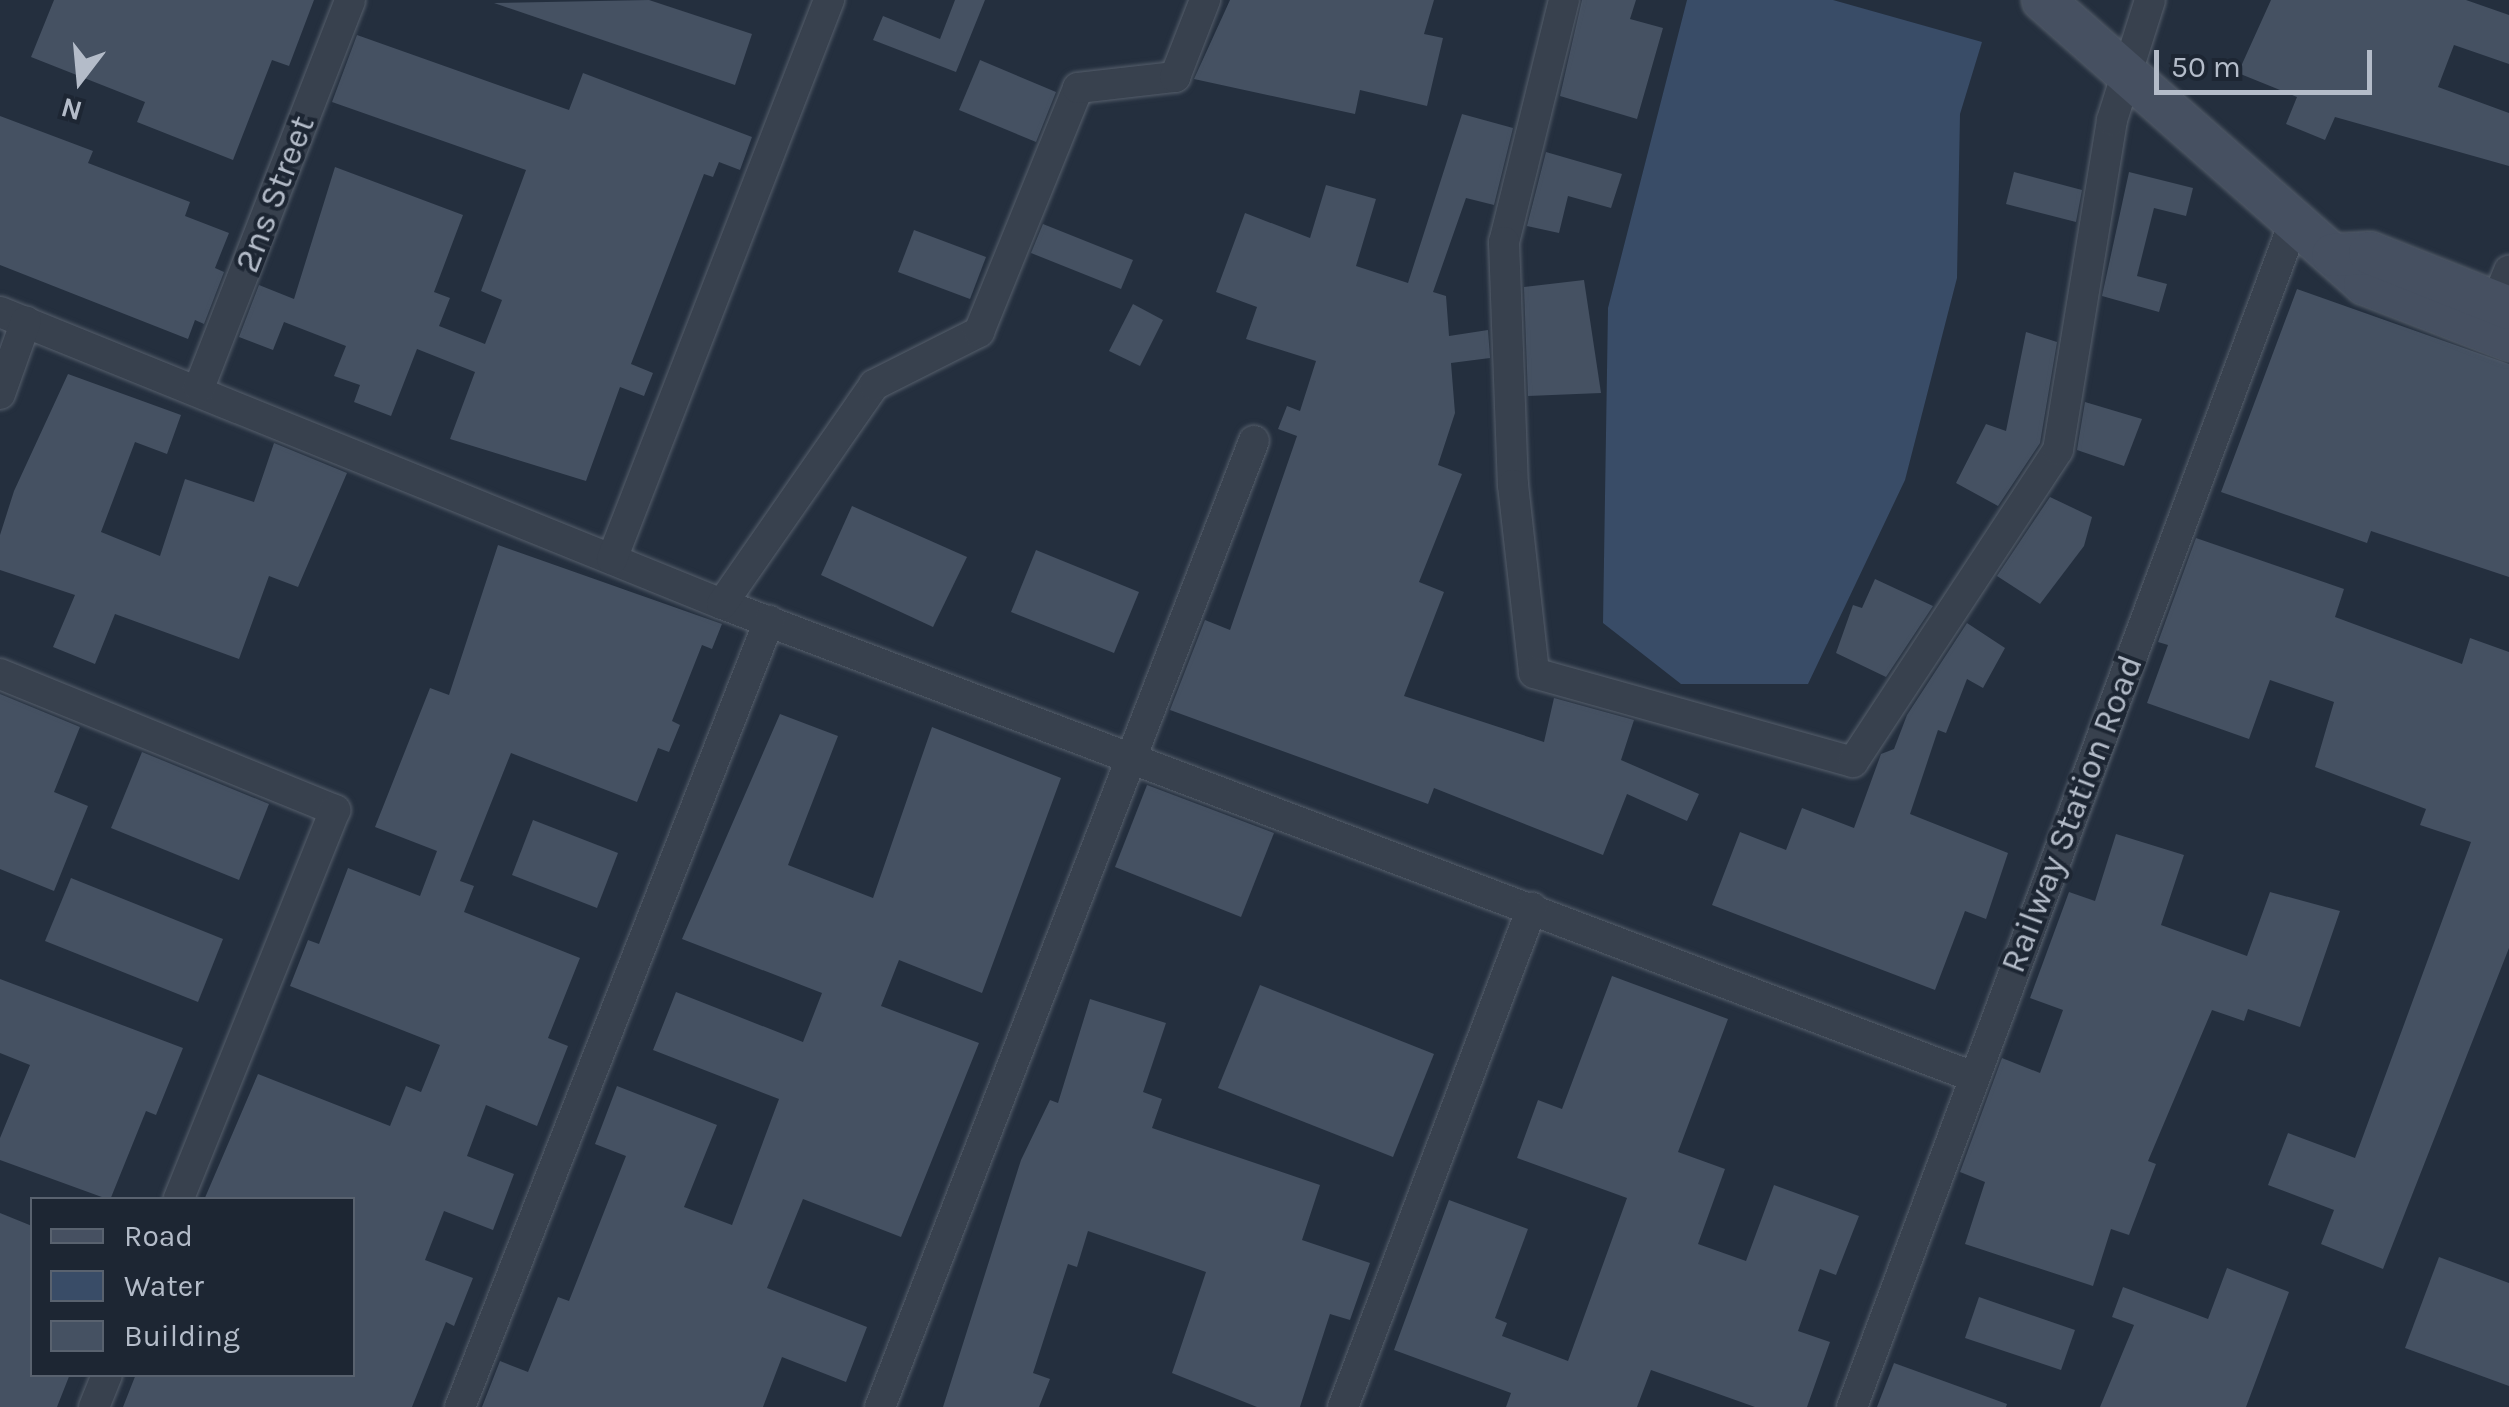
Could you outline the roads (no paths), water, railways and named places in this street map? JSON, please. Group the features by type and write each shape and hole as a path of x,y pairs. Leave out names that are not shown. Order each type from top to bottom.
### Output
{"main road":[{"path":"2043,0 2126,66 2334,255 2370,253 2506,305"}],"street":[{"name":"2ns Street","path":"199,388 350,0"},
{"path":"612,559 828,0"},
{"path":"722,604 874,385 978,332 1078,88 1175,77 1205,0"},
{"path":"1564,0 1504,242 1514,485 1534,672 1852,762 2058,450 2126,66 2150,0"},
{"name":"Railway Station Road","path":"1852,1407 2294,222"},
{"path":"0,394 13,317 199,388 722,604 1135,756 1974,1076"},
{"path":"880,1407 1254,441"},
{"path":"460,1407 769,622"},
{"path":"0,674 336,810 179,1197"},
{"path":"1343,1407 1532,908"},
{"path":"94,1407 106,1377"}],"water":[{"path":"1687,0 1833,0 1982,42 1960,114 1957,278 1905,480 1808,684 1681,684 1603,623 1608,308"}]}
